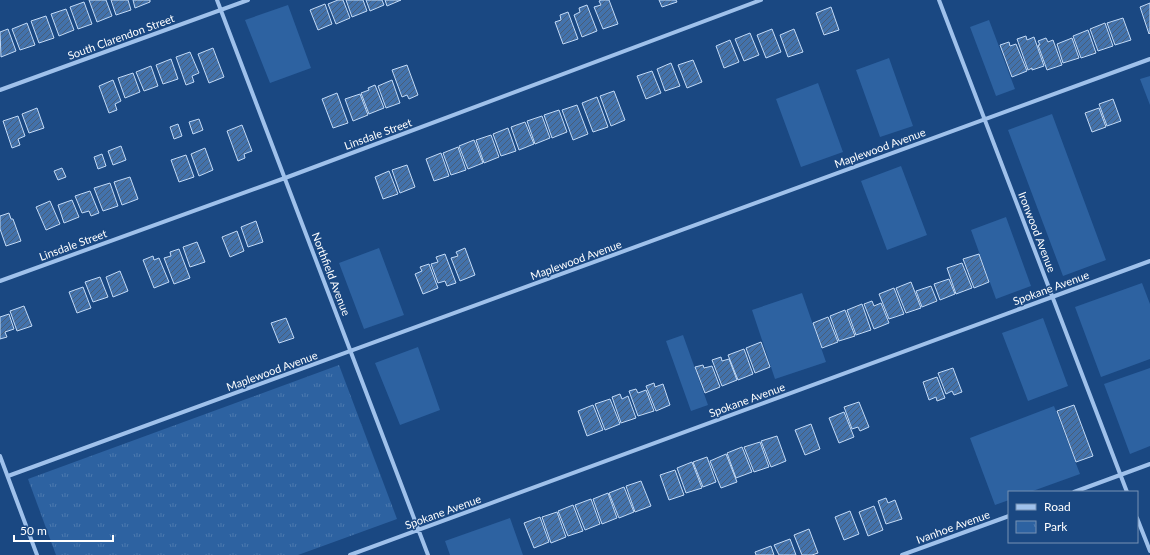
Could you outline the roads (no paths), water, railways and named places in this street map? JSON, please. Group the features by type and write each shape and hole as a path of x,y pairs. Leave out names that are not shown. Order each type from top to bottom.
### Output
{"street":[{"name":"Northfield Avenue","path":"218,0 428,555"},
{"name":"South Clarendon Street","path":"0,90 248,0"},
{"name":"Linsdale Street","path":"0,281 285,178 761,0"},
{"name":"Ironwood Avenue","path":"939,0 1127,491"},
{"name":"Maplewood Avenue","path":"8,476 1150,59"},
{"name":"Spokane Avenue","path":"350,555 1150,261"},
{"path":"0,456 37,555"},
{"path":"1077,491 1150,464"},
{"name":"Ivanhoe Avenue","path":"902,555 1008,516"},
{"path":"1138,521 1150,551"}]}
